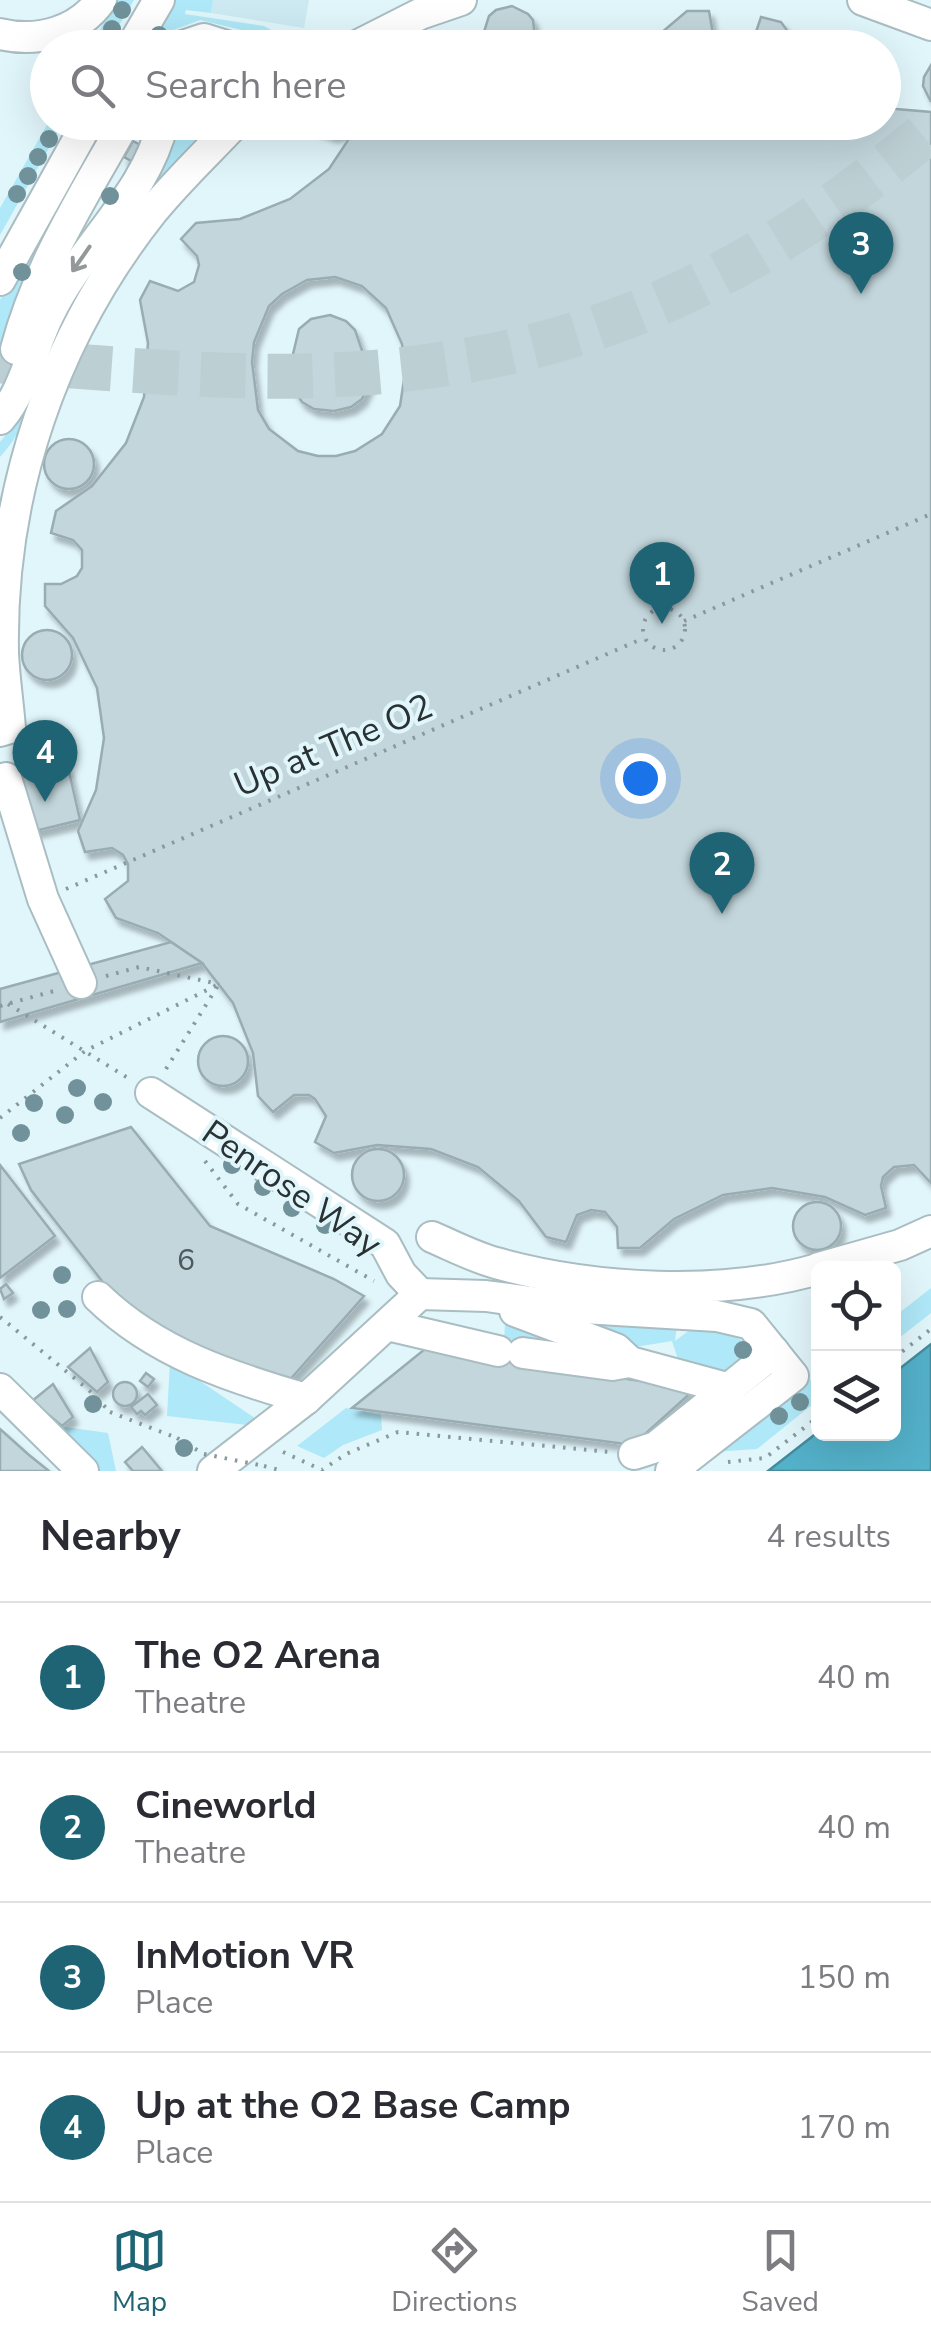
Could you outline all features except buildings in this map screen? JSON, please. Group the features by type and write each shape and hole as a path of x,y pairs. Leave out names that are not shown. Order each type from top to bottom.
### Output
{"street":[{"path":"60,30 84,20 101,0"},
{"path":"142,30 159,0"},
{"path":"388,30 462,0"},
{"path":"863,0 931,25"},
{"path":"0,34 30,36"},
{"path":"0,280 78,140"},
{"path":"0,384 14,360 29,305 52,250 116,140"},
{"path":"0,419 13,401 42,328 66,282 136,186 158,140"},
{"path":"0,730 10,728 3,654 11,532 22,474 60,361 118,258 166,196 219,140"},
{"path":"6,778 43,899 81,983"},
{"name":"Penrose Way","path":"152,1092 386,1244 416,1298"},
{"path":"846,1261 931,1231"},
{"path":"432,1237 493,1262 605,1283 731,1283 811,1270"},
{"path":"486,1296 528,1319 616,1349 630,1362"},
{"path":"212,1471 306,1400 416,1298 486,1296 567,1308 716,1316 751,1324 793,1376 671,1471"},
{"path":"98,1297 124,1322 180,1356 242,1381 306,1400"},
{"path":"387,1325 511,1352 612,1365 630,1362 730,1388"},
{"path":"634,1454 656,1447 774,1352"},
{"path":"0,1389 84,1471"}],"path":[{"name":"Up at The O2","path":"684,621 931,514"},
{"name":"Up at The O2","path":"659,608 674,610 684,621 684,634 672,648 659,650 644,638 646,617 659,608"},
{"name":"Up at The O2","path":"43,899 644,638"},
{"path":"0,1118 85,1051 218,984 152,1092 85,1051 8,1004"},
{"path":"195,1148 238,1204 416,1298"},
{"path":"0,1317 110,1412 177,1438 204,1454 282,1471"},
{"path":"901,1353 931,1329"},
{"path":"712,1463 765,1458 811,1422"},
{"path":"282,1451 323,1471 346,1454 398,1432 634,1454"}],"shaded area":[{"path":"116,0 134,0 116,30 100,30"},
{"path":"170,0 213,0 211,13 186,10 185,14 271,30 242,30 200,20 173,30 153,30"},
{"path":"213,0 309,0 304,28 211,13"},
{"path":"38,140 53,140 0,235 0,208"},
{"path":"163,140 203,140 140,214 86,286 61,329 23,424 0,457 0,442 15,424 49,340"},
{"path":"79,158 86,162 0,366 0,300"},
{"path":"931,1288 931,1313 901,1337 901,1312"},
{"path":"536,1310 626,1327 677,1326 675,1341 697,1326 712,1326 736,1336 752,1351 731,1376 679,1362 672,1341 635,1347"},
{"path":"505,1323 536,1329 614,1358 504,1343"},
{"path":"931,1344 931,1471 768,1471 811,1437 811,1441 901,1441 901,1368"},
{"path":"170,1361 258,1420 256,1426 167,1416"},
{"path":"811,1379 811,1406 757,1449 713,1452"},
{"path":"346,1408 381,1415 382,1430 343,1445 324,1458 297,1446"},
{"path":"44,1424 108,1433 116,1471 100,1471"}],"tunnel":[{"path":"0,361 189,374 303,376 395,370 481,358 562,338 640,311 714,277 787,236 931,129"}],"place":[{"name":"InMotion VR","path":"861,294"},
{"name":"The O2 Arena","path":"662,624"},
{"name":"Up at the O2 Base Camp","path":"45,802"},
{"name":"Cineworld","path":"722,914"}]}
